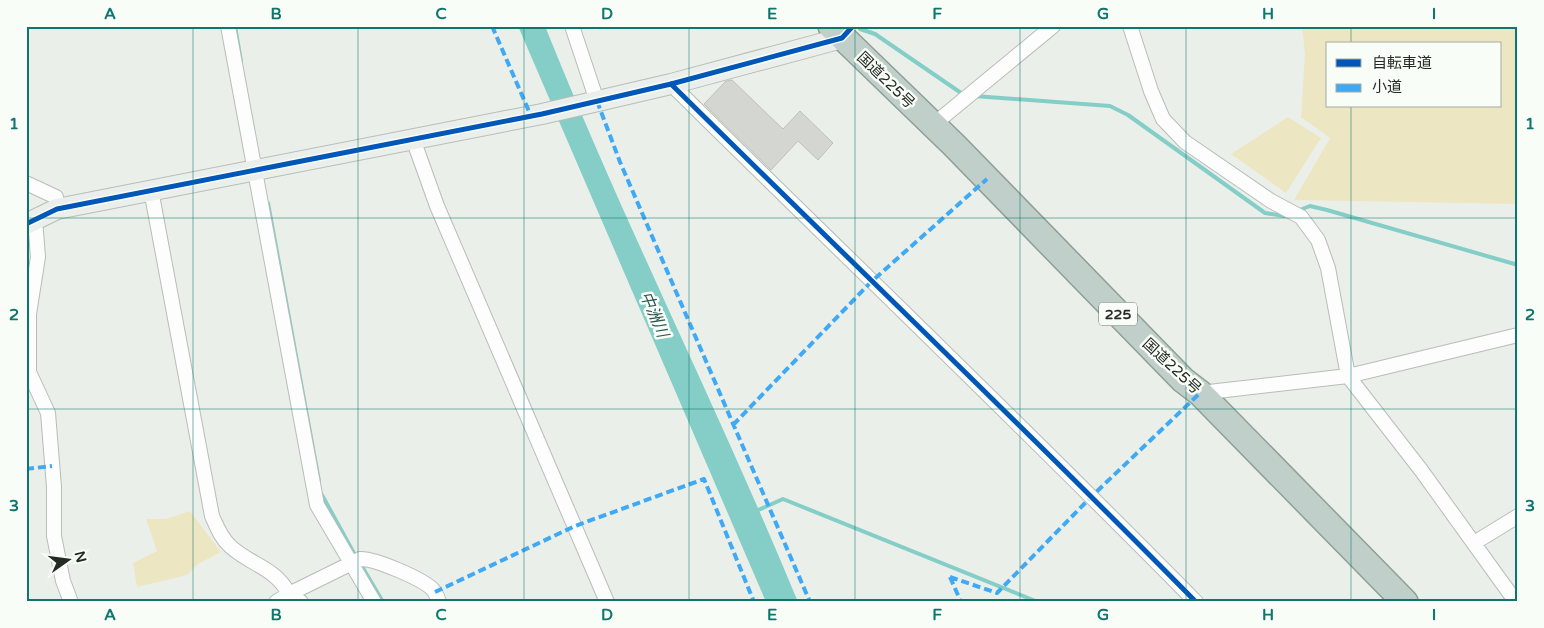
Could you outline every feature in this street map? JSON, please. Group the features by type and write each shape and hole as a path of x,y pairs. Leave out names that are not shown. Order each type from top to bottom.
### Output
{"highway":[{"name":"国道225号","path":"842,30 1183,380 1200,393 1405,602"}],"street":[{"path":"228,26 258,174 317,505 355,561 374,602"},
{"path":"572,26 594,102"},
{"path":"933,125 1052,26"},
{"path":"1130,26 1151,91 1163,119 1185,142 1272,202 1301,218 1318,240 1328,268 1348,376 1421,470 1516,602"},
{"path":"71,602 63,581 54,536 54,487 48,413 28,372 29,314 38,257 33,226 57,209 152,196 413,139 542,114 671,84 842,30"},
{"path":"671,84 876,287 1092,496 1196,602"},
{"path":"413,139 441,215 607,602"},
{"path":"26,184 56,197 57,209"},
{"path":"152,196 212,516 221,536 231,548 282,581 295,598"},
{"path":"1200,393 1348,376 1518,335"},
{"path":"1474,543 1518,516"},
{"path":"276,602 295,598 355,561 383,563 431,588 439,602"}],"shaded area":[{"path":"1302,26 1518,26 1518,204 1294,200 1330,138 1301,117 1305,54"},
{"path":"1288,117 1321,138 1286,193 1231,154"},
{"path":"190,511 221,552 198,564 187,575 137,587 133,563 157,551 146,519 166,519"}],"water":[{"name":"中洲川","path":"518,26 545,26 606,171 736,458 798,602 766,602"}],"building":[{"path":"732,80 783,129 800,111 833,143 818,160 798,141 771,170 704,104 726,81"}],"waterway":[{"path":"235,26 241,61"},
{"path":"860,29 875,34 964,95"},
{"path":"974,96 1110,106 1128,115 1265,213 1284,216 1288,214"},
{"path":"268,203 319,481"},
{"path":"1297,211 1310,206 1327,210 1518,265"},
{"path":"322,495 356,557"},
{"path":"756,511 783,499 1038,602"},
{"path":"360,563 383,602"}],"marked path":[{"path":"492,26 531,116"},
{"path":"597,101 620,162 810,602"},
{"path":"733,425 871,282 987,179"},
{"path":"950,577 997,593 1092,496 1200,393"},
{"path":"26,469 52,466"},
{"path":"435,592 575,526 704,479 754,602"},
{"path":"950,577 961,602"}],"cycle path":[{"path":"26,224 57,209 542,114 671,84 842,38 853,26"},
{"path":"671,84 1196,602"}]}
